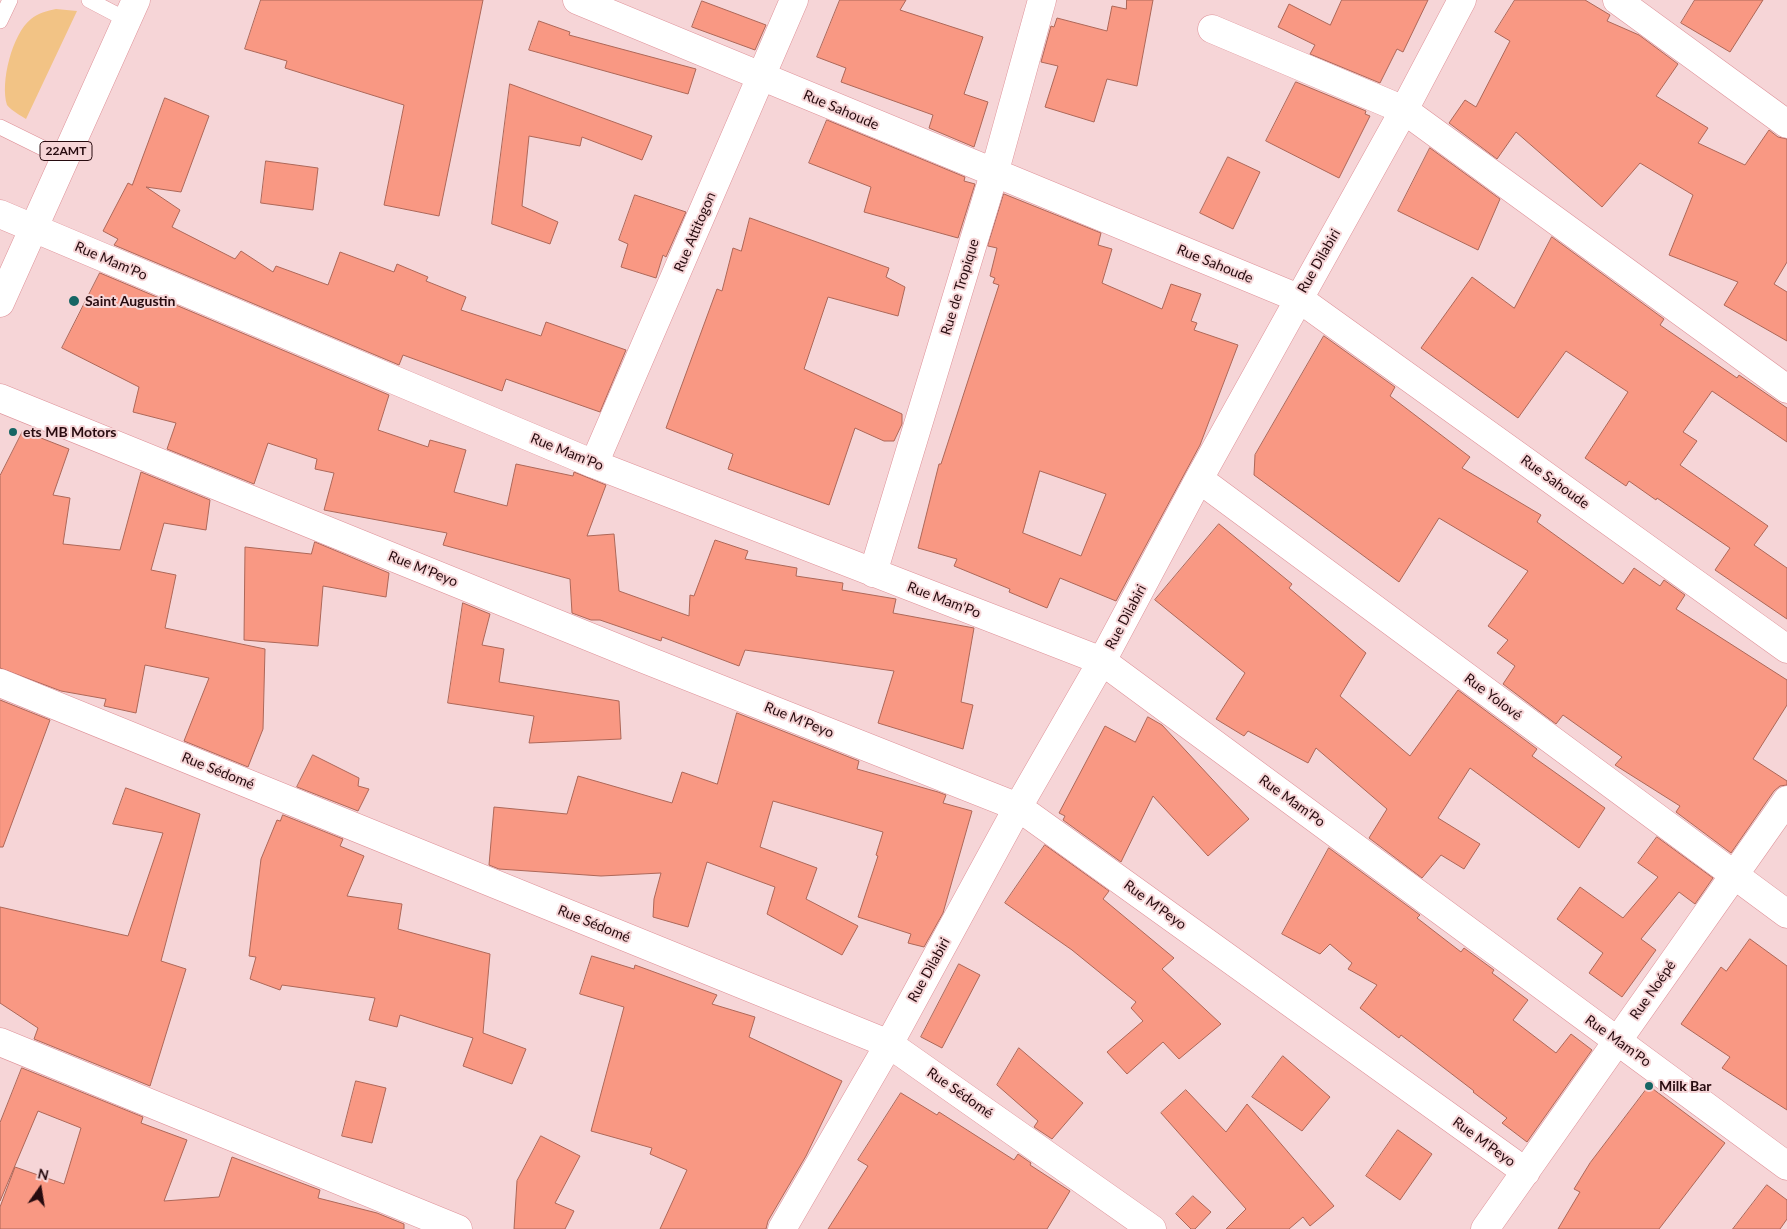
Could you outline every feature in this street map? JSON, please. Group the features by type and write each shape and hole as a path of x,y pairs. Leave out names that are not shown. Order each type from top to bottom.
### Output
{"main road":[{"name":"Rue Sahoude","path":"577,0 994,174 1298,298 1787,649"},
{"name":"Rue Attitogon","path":"594,464 794,0"},
{"name":"Rue de Tropique","path":"873,573 994,174 1042,0"},
{"name":"Rue Dilabiri","path":"782,1229 889,1044 1018,807 1102,661 1199,479 1404,110 1462,0"},
{"path":"1617,0 1787,124"},
{"name":"22AMT","path":"0,302 63,158 132,10"},
{"path":"1212,29 1404,110 1787,389"},
{"name":"Rue Mam'Po","path":"0,214 594,464 1102,661 1787,1166"},
{"name":"Rue M'Peyo","path":"0,398 644,659 1018,807 1526,1172"},
{"name":"Rue Yolové","path":"1199,479 1787,914"},
{"name":"Rue Sédomé","path":"0,683 889,1044 1152,1229"},
{"name":"Rue Noépé","path":"1495,1226 1526,1172 1787,800"},
{"path":"0,1042 458,1229"}],"lane":[{"path":"0,21 10,0"},
{"path":"89,0 132,10"},
{"path":"0,127 63,158"}],"shaded area":[{"path":"56,9 77,11 26,119 7,105 5,84 9,59 24,26 37,15"}],"building":[{"path":"261,0 483,0 439,216 384,205 404,105 285,68 287,61 245,49"},
{"path":"840,0 906,0 900,10 983,37 964,94 988,102 974,147 929,128 933,115 841,82 846,68 817,57"},
{"path":"1127,0 1153,0 1137,86 1107,79 1094,122 1045,107 1058,66 1041,62 1051,26 1054,27 1057,18 1107,31 1112,6 1126,9"},
{"path":"1342,0 1428,0 1403,52 1397,49 1380,83 1310,54 1315,45 1278,27 1289,4 1330,25"},
{"path":"1515,0 1585,0 1610,15 1607,21 1639,35 1678,64 1656,96 1708,128 1698,143 1745,165 1769,130 1778,137 1787,139 1787,262 1774,284 1787,292 1787,341 1724,305 1738,282 1669,255 1693,195 1640,163 1602,207 1516,132 1497,159 1449,123 1465,100 1476,107 1510,41 1495,32"},
{"path":"1695,0 1763,0 1730,52 1681,23"},
{"path":"702,1 766,25 755,50 692,27"},
{"path":"539,21 570,32 569,35 696,69 688,94 529,50"},
{"path":"1296,82 1366,111 1365,114 1370,116 1339,178 1266,141"},
{"path":"510,84 652,136 642,160 582,137 580,146 529,136 522,206 558,222 550,244 492,224"},
{"path":"165,98 209,116 181,192 146,187 180,210 172,227 235,259 241,251 273,272 276,266 328,285 340,252 394,272 397,264 428,277 426,281 466,297 461,310 541,336 546,322 626,350 600,412 506,379 502,391 403,355 399,365 114,245 118,239 103,231 128,183 132,185"},
{"path":"827,120 965,177 964,181 975,184 958,238 864,212 871,187 809,163"},
{"path":"1430,148 1500,199 1478,250 1398,211"},
{"path":"1228,157 1260,172 1233,229 1200,213"},
{"path":"266,161 318,168 313,210 261,203"},
{"path":"1004,194 1101,233 1098,245 1112,249 1102,283 1162,309 1171,284 1201,294 1191,321 1197,323 1194,330 1238,345 1200,445 1116,601 1060,578 1047,608 1009,592 1010,589 954,566 957,559 918,548 939,464 941,464 999,285 993,283 995,278 990,276 997,248 988,246","holes":["1040,471 1106,494 1081,556 1023,533"]},
{"path":"635,195 686,212 666,257 663,255 656,278 621,267 628,244 619,240"},
{"path":"750,218 889,268 886,277 905,287 898,316 828,297 804,369 902,414 902,424 894,441 884,441 855,428 829,505 728,469 733,454 666,428 717,289 722,291 733,248 741,251"},
{"path":"1552,237 1664,319 1660,325 1737,378 1739,375 1787,408 1787,442 1712,391 1683,432 1697,441 1680,465 1768,526 1754,545 1787,568 1787,619 1715,570 1730,548 1657,498 1656,500 1629,481 1626,486 1585,458 1628,392 1566,351 1518,418 1421,348 1472,277 1514,308"},
{"path":"100,273 389,395 378,430 428,447 430,440 466,450 454,492 507,506 516,464 573,476 574,472 606,485 587,536 614,534 619,591 689,616 690,595 694,596 715,540 748,551 745,559 797,568 796,576 843,583 842,590 896,599 893,613 974,628 961,702 973,705 963,749 878,723 894,671 745,650 739,666 662,637 661,641 600,620 591,620 572,613 570,579 443,545 447,533 324,510 334,473 315,469 317,459 268,443 254,484 167,449 176,423 133,412 139,387 62,348"},
{"path":"1324,336 1395,387 1390,396 1470,457 1462,468 1541,515 1537,522 1623,584 1634,568 1660,586 1664,580 1685,595 1676,609 1787,680 1787,705 1753,759 1787,781 1787,785 1780,786 1774,791 1731,853 1676,812 1680,806 1615,765 1622,757 1563,715 1556,724 1503,684 1515,666 1497,653 1508,640 1488,626 1528,571 1439,518 1399,582 1254,475 1255,455"},
{"path":"23,431 69,449 53,495 70,498 63,544 120,550 141,472 210,500 206,530 164,523 151,570 176,575 165,628 265,649 263,729 248,767 184,741 209,678 145,665 136,713 104,706 106,699 61,691 0,668 0,476"},
{"path":"1219,524 1292,584 1289,588 1366,653 1340,696 1410,756 1458,690 1537,749 1532,756 1605,808 1579,848 1470,768 1438,818 1480,844 1464,869 1441,855 1422,878 1369,838 1387,809 1316,748 1308,763 1248,731 1244,736 1216,719 1245,673 1155,600"},
{"path":"315,542 389,573 386,597 323,586 318,646 244,640 245,547 311,554"},
{"path":"463,603 490,614 482,645 504,649 499,682 619,701 621,739 529,743 534,716 448,703"},
{"path":"0,700 50,720 3,847 0,847"},
{"path":"737,713 859,761 857,769 938,792 946,795 943,803 972,811 943,913 924,947 908,943 911,934 858,917 878,856 876,855 883,832 773,801 760,847 817,868 806,899 858,926 842,955 767,914 775,887 707,862 688,927 653,917 654,899 661,873 601,876 499,869 489,865 494,807 567,814 578,776 672,803 682,772 717,784"},
{"path":"1148,717 1162,725 1249,819 1208,856 1153,796 1121,862 1063,820 1065,816 1059,813 1105,726 1135,742"},
{"path":"313,755 359,778 358,786 369,789 358,811 297,787"},
{"path":"126,788 200,814 161,961 186,969 150,1086 34,1039 38,1028 0,1003 0,907 128,936 163,833 113,824"},
{"path":"283,815 343,839 340,846 364,856 347,896 402,904 398,929 490,954 483,1033 526,1049 512,1084 463,1066 473,1038 400,1015 397,1027 369,1020 375,998 282,985 280,990 250,979 256,957 249,956 261,859 277,820 280,821"},
{"path":"1657,837 1713,878 1695,904 1679,892 1641,939 1656,950 1622,997 1589,973 1603,953 1557,919 1580,887 1623,918 1658,877 1638,863"},
{"path":"1045,845 1109,891 1103,899 1174,958 1162,969 1221,1024 1179,1059 1163,1042 1127,1074 1107,1052 1143,1021 1131,1008 1136,1002 1072,950 1005,903"},
{"path":"1329,848 1420,915 1417,918 1461,952 1464,948 1494,970 1492,973 1528,1000 1513,1020 1556,1053 1571,1034 1592,1050 1527,1142 1502,1123 1507,1118 1474,1091 1401,1035 1399,1038 1360,1008 1377,985 1348,969 1352,963 1330,944 1320,954 1282,934"},
{"path":"1750,939 1787,966 1787,1110 1722,1068 1730,1057 1681,1024 1721,967 1726,971"},
{"path":"592,956 634,969 635,965 717,995 712,1004 755,1017 749,1037 842,1081 806,1156 768,1221 766,1229 660,1229 687,1170 650,1154 652,1148 591,1131 624,1007 580,994"},
{"path":"959,964 980,975 942,1048 921,1037"},
{"path":"1019,1048 1083,1103 1052,1139 1034,1127 1038,1121 997,1085"},
{"path":"1283,1056 1330,1097 1302,1131 1252,1097"},
{"path":"22,1068 143,1117 141,1123 187,1140 164,1201 219,1197 232,1157 320,1190 318,1198 377,1213 404,1224 404,1229 0,1229 0,1207 15,1167 64,1184 81,1128 38,1111 0,1201 0,1123"},
{"path":"356,1081 386,1088 372,1143 342,1136"},
{"path":"1649,1086 1725,1143 1659,1229 1558,1229 1580,1192 1574,1189 1590,1163"},
{"path":"1186,1090 1226,1132 1247,1104 1334,1206 1310,1226 1303,1217 1289,1229 1226,1229 1246,1209 1161,1113"},
{"path":"901,1093 937,1115 939,1112 1014,1160 1018,1154 1031,1163 1030,1165 1070,1191 1047,1229 828,1229 868,1166 858,1160"},
{"path":"1398,1130 1432,1154 1400,1200 1366,1176"},
{"path":"541,1136 580,1156 555,1203 574,1211 565,1229 514,1229 517,1181"},
{"path":"1767,1185 1787,1200 1787,1219 1780,1229 1733,1229"},
{"path":"1193,1196 1211,1212 1195,1229 1191,1229 1176,1214"}],"place":[{"name":"Saint Augustin","path":"74,301"},
{"name":"ets MB Motors","path":"13,432"},
{"name":"Milk Bar","path":"1649,1086"}]}
